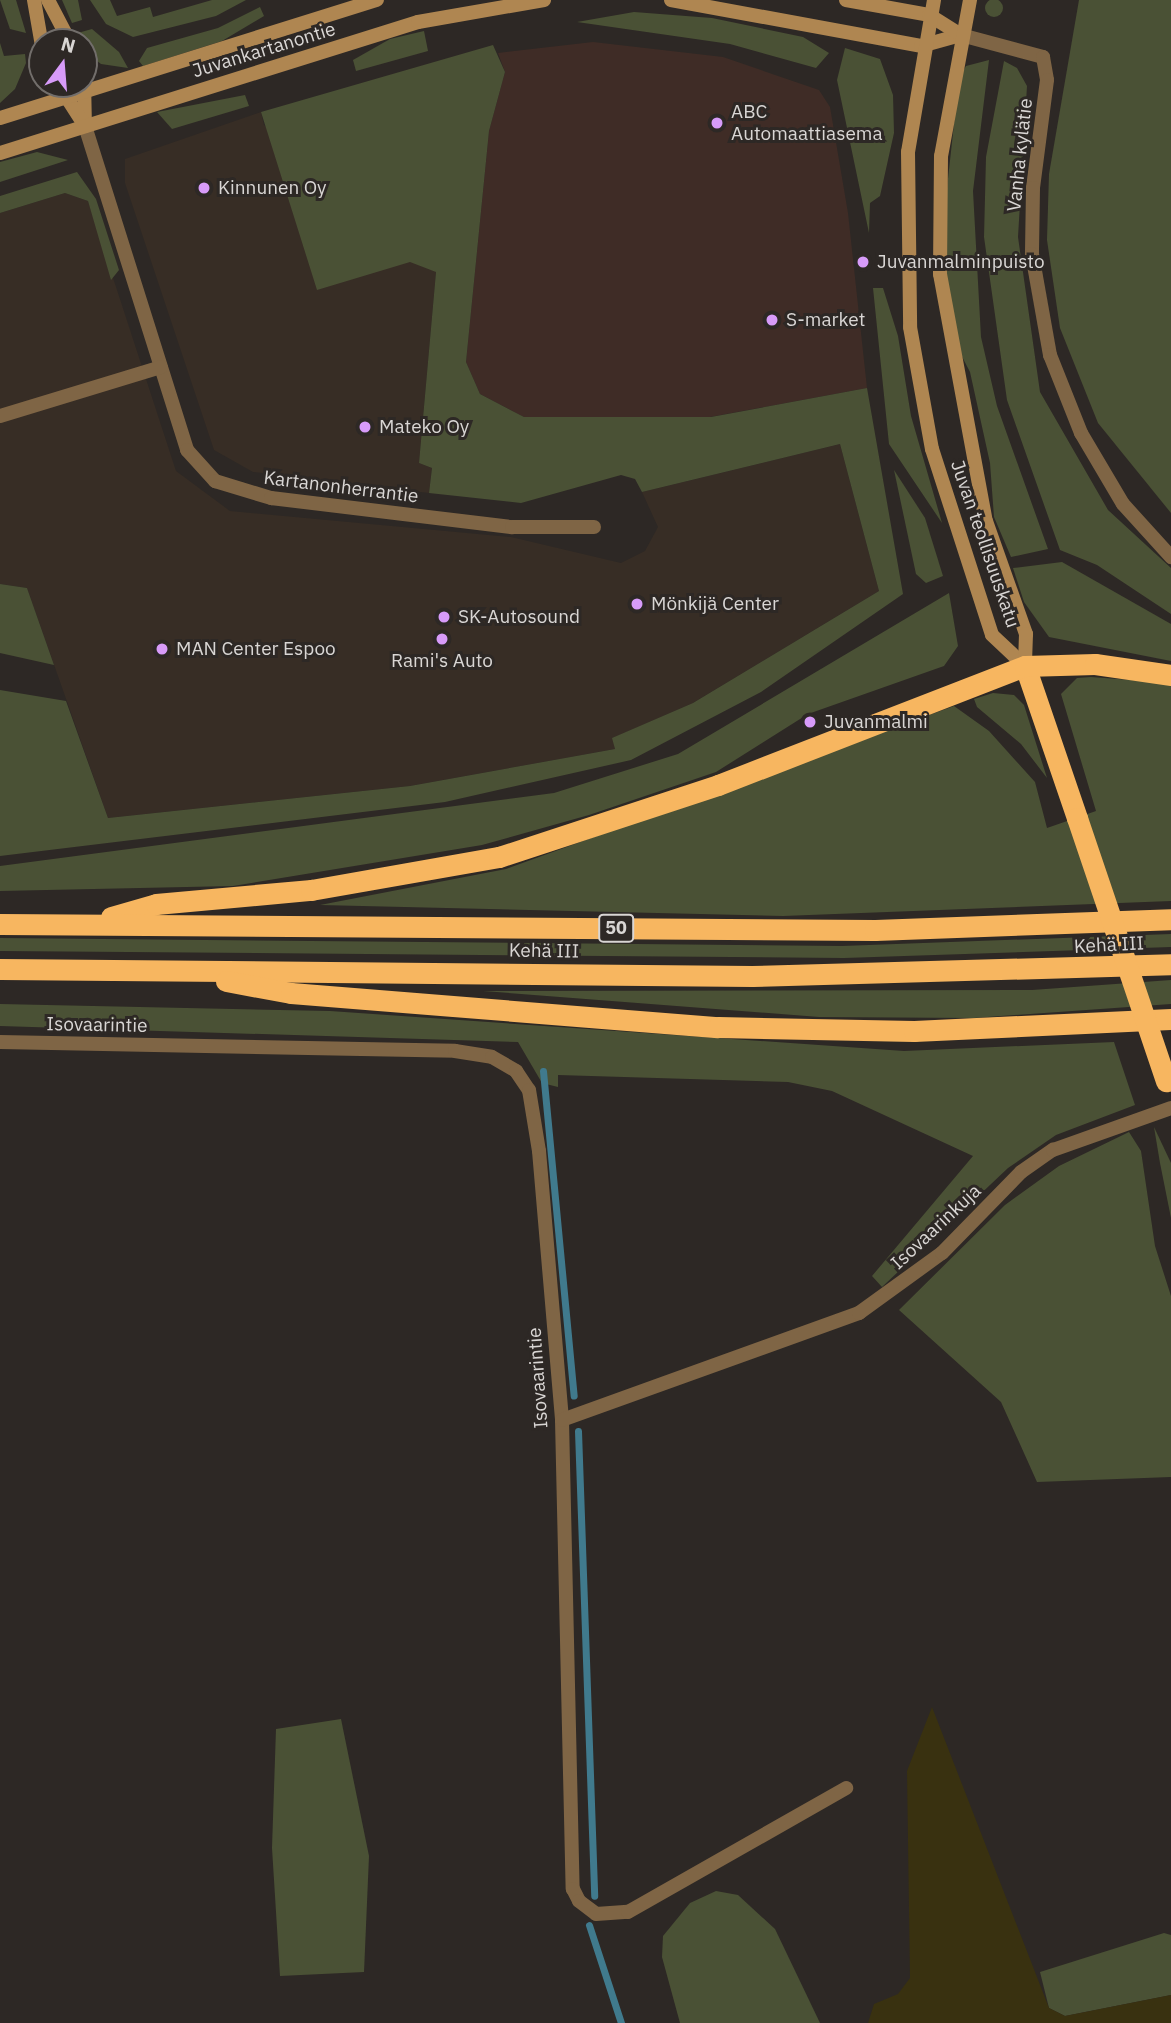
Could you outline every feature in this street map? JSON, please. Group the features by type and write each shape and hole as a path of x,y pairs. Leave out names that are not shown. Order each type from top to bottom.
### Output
{"highway":[{"path":"89,924 156,904 311,890 499,857 718,785 1025,666 1095,664 1171,675"},
{"path":"1025,666 1169,1088"},
{"name":"Kehä III","path":"0,924 875,930 1171,919"},
{"name":"Kehä III","path":"0,969 752,976 1171,964"},
{"path":"173,971 291,993 718,1027 914,1031 1171,1019"}],"main road":[{"path":"34,0 39,28"},
{"path":"48,0 63,28"},
{"name":"Juvankartanontie","path":"98,81 377,0"},
{"name":"Juvankartanontie","path":"0,153 418,22 544,0"},
{"path":"671,0 921,46 961,35"},
{"path":"846,0 929,15 961,35"},
{"name":"Juvan teollisuuskatu","path":"934,0 921,46 904,202 919,384 932,449 992,635 1025,666"},
{"name":"Juvan teollisuuskatu","path":"970,0 961,35 941,156 940,274 986,521 1026,634 1025,666"},
{"name":"Juvankartanontie","path":"0,118 44,98"},
{"path":"65,98 85,126"},
{"path":"85,126 86,98"}],"street":[{"name":"Vanha kylätie","path":"961,35 1043,57 1047,79 1033,188 1032,254 1050,355 1081,433 1123,504 1171,557"},
{"name":"Kartanonherrantie","path":"85,126 187,450 215,481 237,490 512,527 594,527"},
{"path":"0,416 161,367"},
{"name":"Isovaarintie","path":"0,1042 455,1051 492,1057 516,1071 528,1090 539,1151 562,1420 573,1889 586,1910 628,1912 846,1788"},
{"name":"Isovaarinkuja","path":"562,1420 859,1313 942,1253 1020,1172 1053,1150 1171,1108"}],"shaded area":[{"path":"593,42 723,57 819,90 830,107 848,213 867,388 710,417 524,417 480,394 466,362 489,131 505,72 498,53"},
{"path":"261,112 264,125 436,272 419,463 432,468 429,493 253,472 214,450 125,183 125,159"},
{"path":"65,193 88,201 176,471 230,511 511,537 621,563 645,551 658,527 642,492 840,444 879,591 693,703 613,738 615,749 410,786 108,818 27,588 0,584 0,213"}],"green space":[{"path":"994,-1 1000,2 1003,8 1000,14 994,17 988,14 985,8 988,2"},
{"path":"0,0 16,0 26,33 10,29"},
{"path":"62,0 78,0 82,20 72,23"},
{"path":"90,0 110,0 117,16 150,7 153,17 212,0 246,0 216,16 133,37 106,24"},
{"path":"1079,0 1171,0 1171,513 1098,423 1060,328 1047,240 1049,174"},
{"path":"260,7 264,16 222,41 143,66 139,61 147,48 218,28"},
{"path":"634,12 712,18 803,37 829,53 816,68 730,44 577,22"},
{"path":"424,31 428,51 356,71 353,60 390,39"},
{"path":"98,34 119,52 128,68 98,62"},
{"path":"0,43 4,56 25,54 26,63 15,89 0,103"},
{"path":"493,45 505,72 489,131 466,362 480,394 524,417 711,417 867,388 903,594 761,692 631,760 445,802 0,856 0,690 66,701 108,818 410,786 615,749 612,738 693,703 879,591 840,444 642,492 635,479 621,475 521,503 429,493 432,468 419,463 436,272 410,262 317,290 261,112"},
{"path":"845,48 880,59 893,95 894,133 880,196 870,203 869,233 837,80"},
{"path":"989,60 973,191 981,337 997,406 1048,549 1011,557 994,517 990,463 970,372 957,347 947,280 947,188 959,78 966,66"},
{"path":"1004,61 1017,68 1027,86 1018,237 1040,392 1108,510 1171,568 1171,614 1097,565 1060,550 1007,400 984,237 986,157"},
{"path":"245,95 249,106 172,129 157,112"},
{"path":"37,152 68,160 0,182 0,162"},
{"path":"77,172 96,199 119,270 111,280 88,201 65,193 0,213 0,196"},
{"path":"873,288 883,288 898,336 911,416 942,523 889,444"},
{"path":"894,470 925,518 943,576 926,583 916,574"},
{"path":"1062,562 1171,624 1171,661 1049,637 1024,602 1013,568"},
{"path":"0,584 27,588 54,665 0,653"},
{"path":"949,593 958,646 944,666 808,714 716,772 589,815 482,845 233,886 0,891 0,866 554,793 678,754"},
{"path":"1077,678 1171,683 1171,901 783,916 320,905 506,869 954,706 989,731 1035,782 1047,828 1096,811 1061,694"},
{"path":"993,693 1014,695 1024,705 1047,778 1021,744 977,707 974,699"},
{"path":"1171,934 1171,947 844,958 0,951 0,938 842,946"},
{"path":"1171,980 1171,1004 974,1018 819,1017 483,991 1032,990"},
{"path":"0,1004 330,1011 904,1051 1114,1042 1135,1105 1056,1135 1008,1168 882,1287 872,1276 973,1156 832,1091 788,1082 558,1075 558,1087 542,1083 518,1042 0,1026"},
{"path":"1154,1127 1171,1163 1171,1218 1160,1163"},
{"path":"1129,1132 1141,1151 1155,1246 1171,1296 1171,1477 1037,1482 1001,1402 899,1310 1005,1205 1059,1166"},
{"path":"341,1719 369,1856 364,1972 280,1976 272,1848 276,1729"},
{"path":"716,1891 738,1895 775,1929 820,2023 680,2023 662,1957 663,1936 690,1903"},
{"path":"1164,1933 1171,1935 1171,1995 1065,2016 1049,2008 1040,1972"}],"sand":[{"path":"932,1707 1049,2008 1065,2016 1171,1995 1171,2023 868,2023 874,2004 898,1994 910,1978 907,1771"}],"waterway":[{"path":"543,1071 574,1396"},
{"path":"578,1431 594,1896"},
{"path":"589,1925 621,2023"}],"place":[{"name":"ABC Automaattiasema","path":"717,123"},
{"name":"Kinnunen Oy","path":"204,188"},
{"name":"Juvanmalminpuisto","path":"863,262"},
{"name":"S-market","path":"772,320"},
{"name":"Mateko Oy","path":"365,427"},
{"name":"Mönkijä Center","path":"637,604"},
{"name":"SK-Autosound","path":"444,617"},
{"name":"Rami's Auto","path":"442,639"},
{"name":"MAN Center Espoo","path":"162,649"},
{"name":"Juvanmalmi","path":"810,722"}]}
